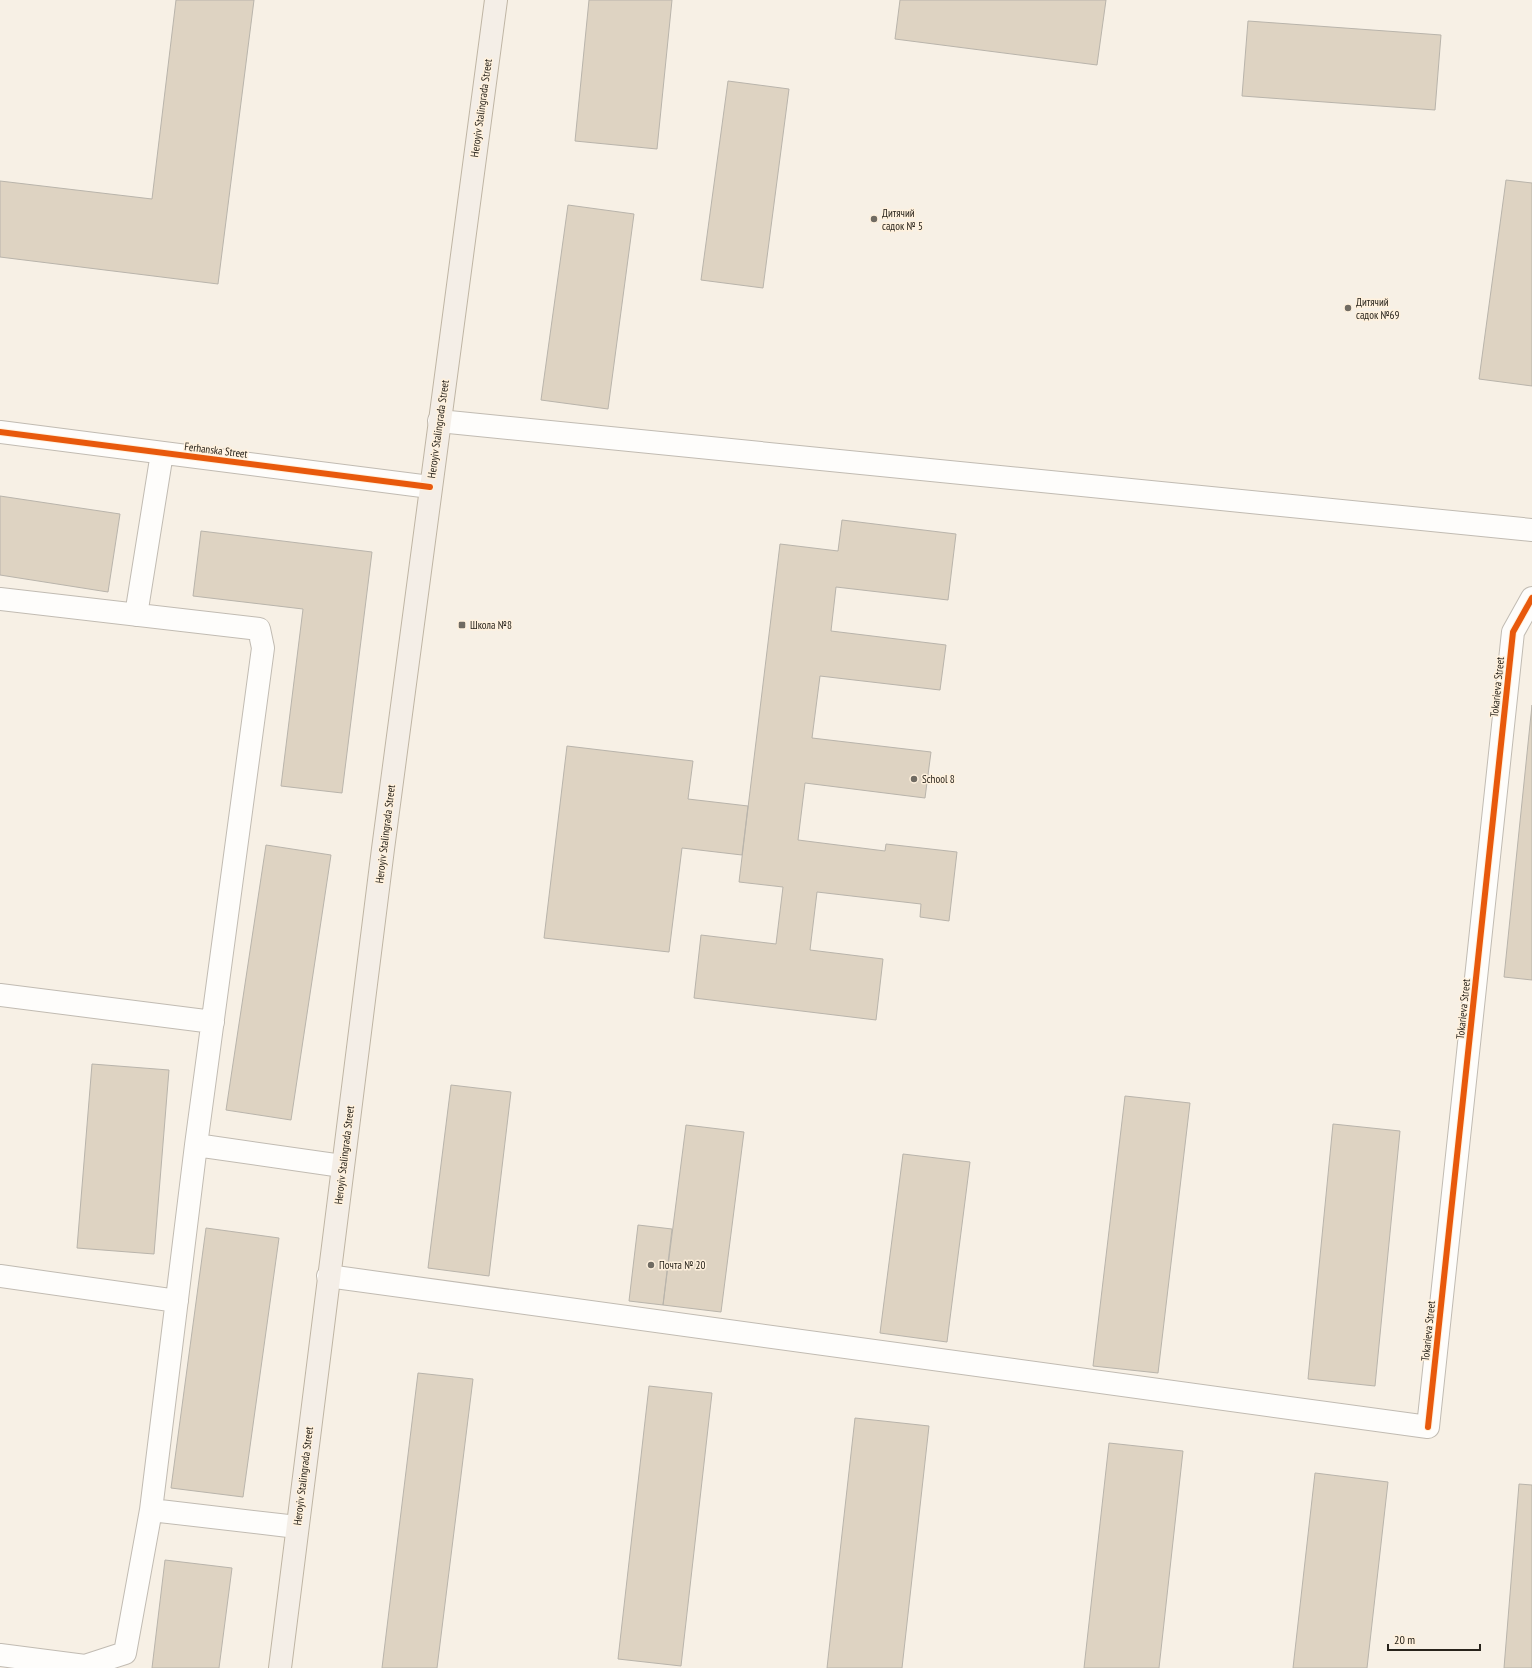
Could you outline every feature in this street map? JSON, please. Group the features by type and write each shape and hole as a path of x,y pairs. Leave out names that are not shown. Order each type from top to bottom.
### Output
{"main road":[{"name":"Heroyiv Stalingrada Street","path":"280,1668 342,1166 430,487 496,0"}],"street":[{"path":"439,421 1532,530"},
{"name":"Ferhanska Street","path":"0,432 430,487"},
{"path":"136,615 162,453"},
{"name":"Tokarieva Street","path":"328,1276 1428,1427 1513,632 1532,598"},
{"path":"0,599 259,629 263,648 196,1145 151,1510 125,1653 85,1666 0,1655"},
{"path":"0,995 213,1022"},
{"path":"196,1145 342,1166"},
{"path":"0,1276 177,1301"},
{"path":"151,1510 297,1528"}],"building":[{"path":"176,0 254,0 218,284 0,257 0,181 152,199"},
{"path":"589,0 672,0 657,149 575,141"},
{"path":"900,0 1106,0 1097,65 895,39"},
{"path":"1248,21 1441,35 1435,110 1242,96"},
{"path":"728,81 789,89 763,288 701,280"},
{"path":"1506,180 1532,183 1532,386 1479,379"},
{"path":"568,205 634,214 608,409 541,400"},
{"path":"0,496 120,514 108,592 0,575"},
{"path":"842,520 956,534 948,600 836,587 831,631 946,645 940,690 820,676 812,738 931,752 925,798 805,783 798,840 885,851 886,844 957,852 949,921 920,917 921,904 817,892 810,950 883,959 876,1020 694,998 701,935 776,944 783,887 739,882 780,544 838,551"},
{"path":"201,531 372,552 342,793 281,786 303,609 193,596"},
{"path":"1532,705 1532,980 1504,977"},
{"path":"567,746 693,761 688,799 748,806 742,855 682,848 669,952 544,938"},
{"path":"266,845 331,855 291,1120 226,1110"},
{"path":"92,1064 169,1070 154,1254 77,1248"},
{"path":"451,1085 511,1092 489,1276 428,1268"},
{"path":"1125,1096 1190,1103 1158,1373 1093,1366"},
{"path":"1333,1124 1400,1131 1375,1386 1308,1379"},
{"path":"686,1125 744,1132 721,1312 663,1305"},
{"path":"903,1154 970,1162 947,1342 880,1333"},
{"name":"Почта № 20","path":"638,1225 672,1229 663,1305 629,1301"},
{"path":"206,1228 279,1238 243,1497 171,1488"},
{"path":"418,1373 473,1379 437,1668 382,1668"},
{"path":"649,1386 712,1393 681,1666 618,1659"},
{"path":"855,1418 929,1426 902,1668 827,1668"},
{"path":"1109,1443 1183,1451 1159,1668 1084,1668"},
{"path":"1315,1473 1388,1482 1367,1668 1293,1668"},
{"path":"1519,1484 1532,1485 1532,1668 1504,1668"},
{"path":"165,1560 232,1568 219,1668 152,1668"}],"cycle path":[{"path":"0,432 430,487"},
{"path":"1428,1427 1513,632 1532,598"}],"place":[{"name":"Дитячий садок № 5","path":"874,219"},
{"name":"Дитячий садок №69","path":"1348,308"},
{"name":"Школа №8","path":"462,625"},
{"name":"School 8","path":"914,779"},
{"name":"Почта № 20","path":"651,1265"}]}
